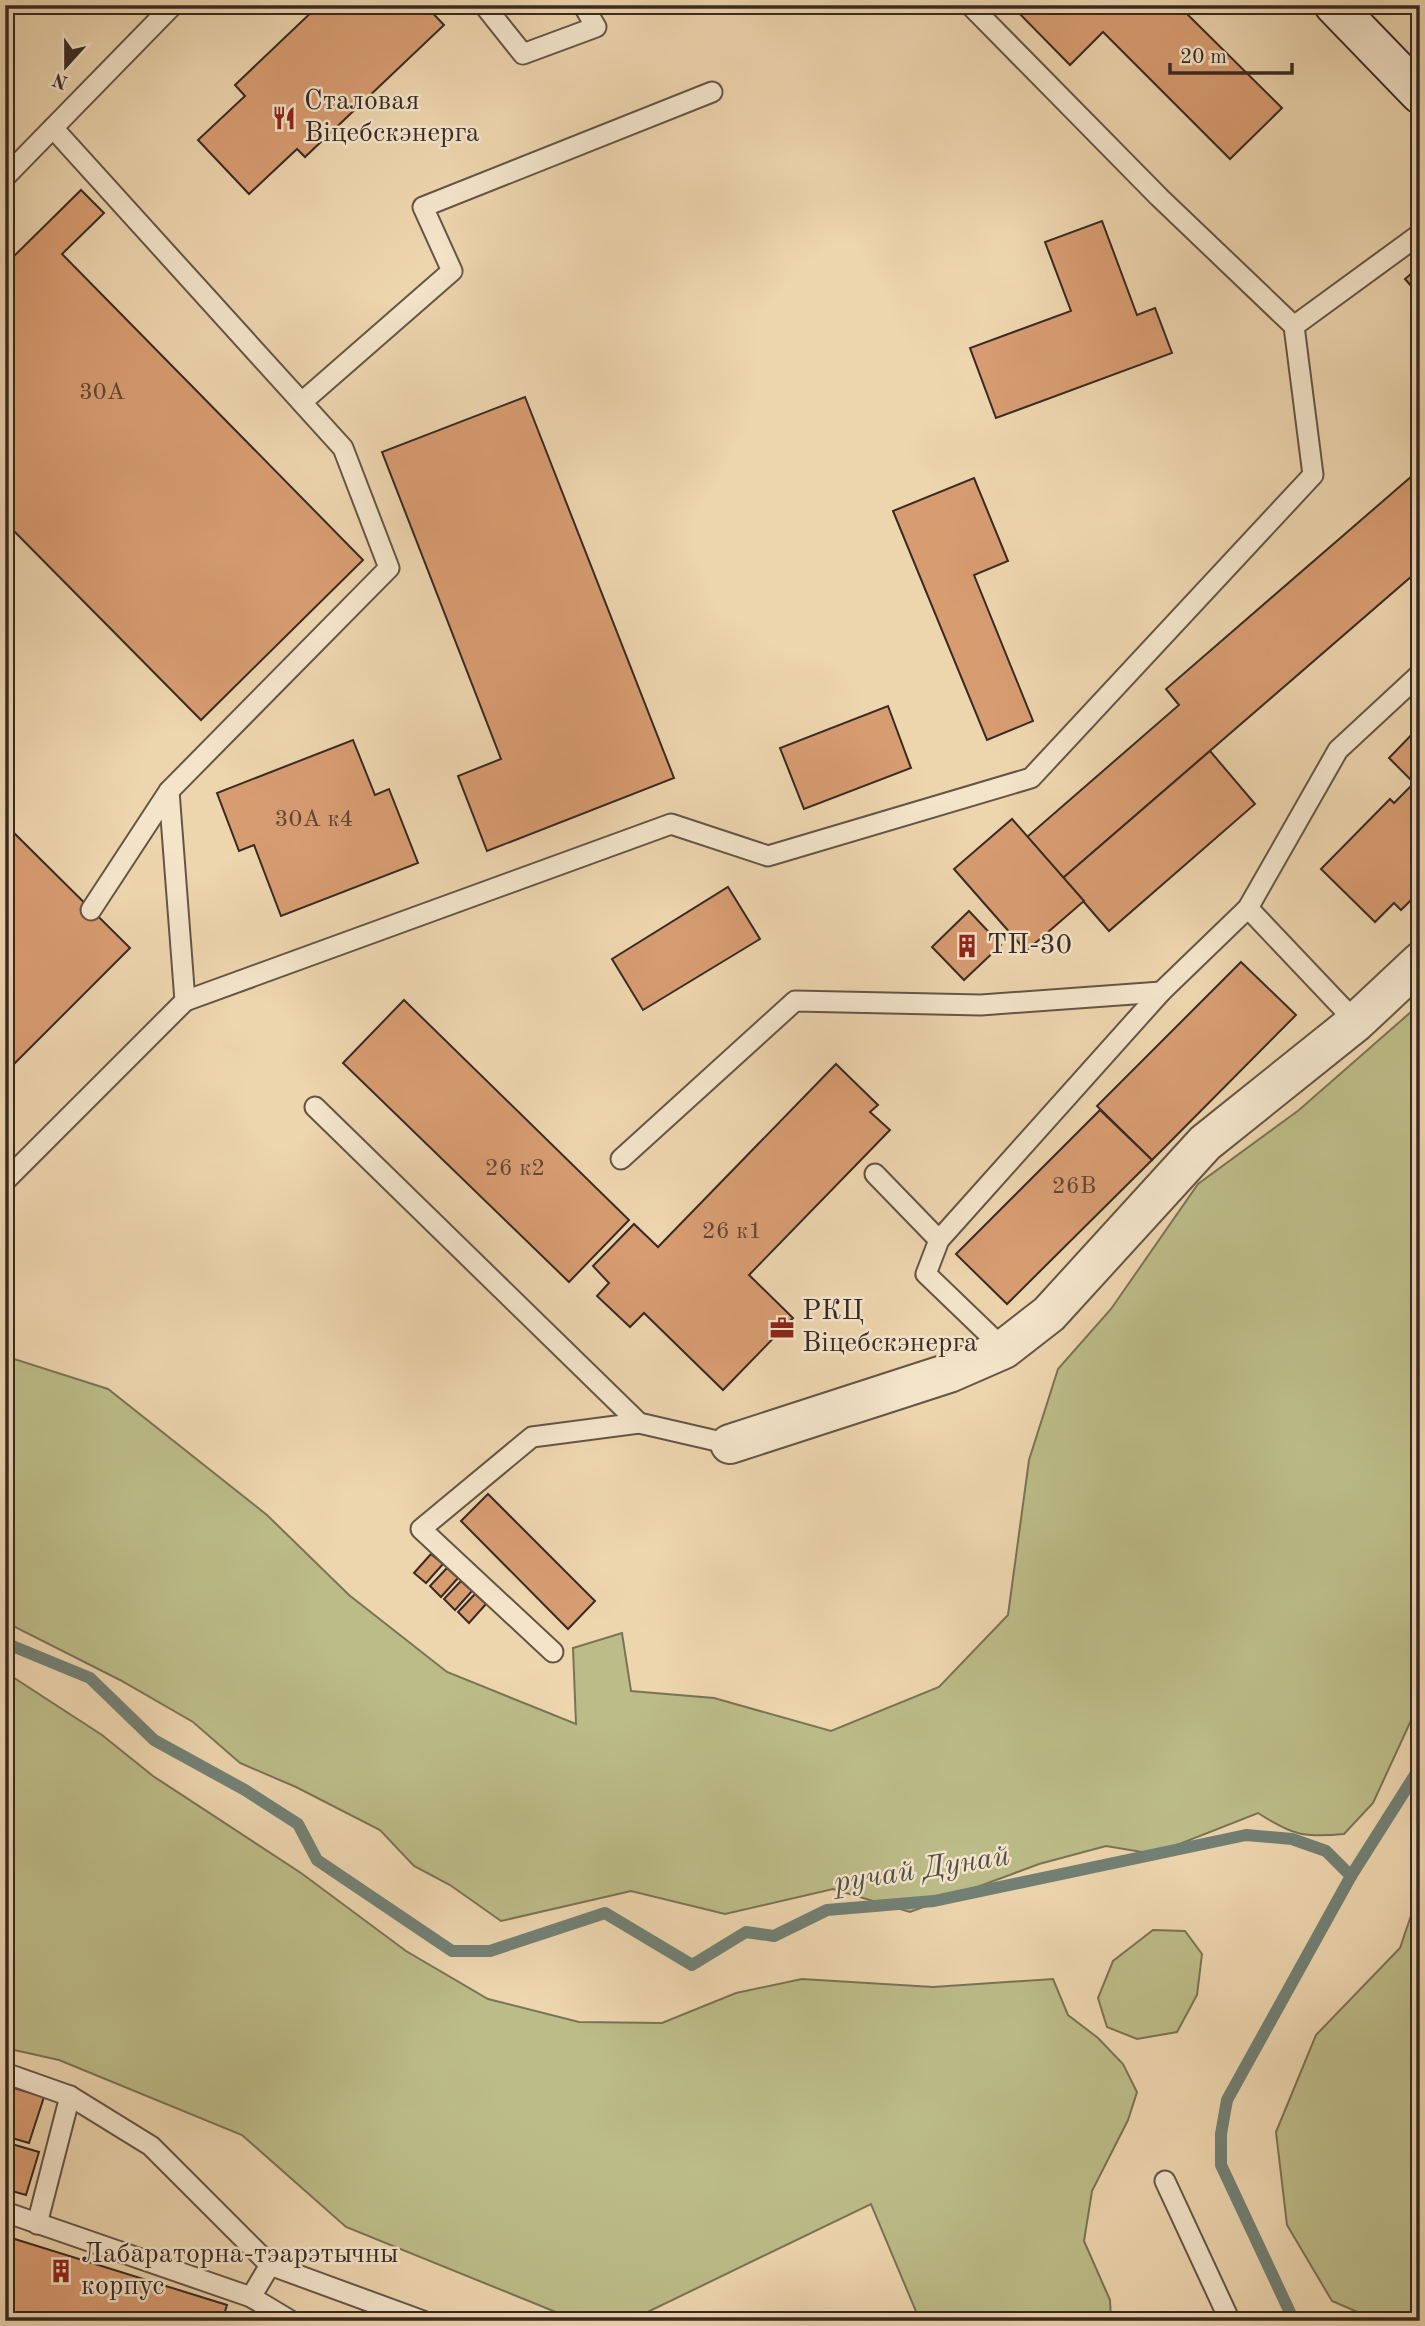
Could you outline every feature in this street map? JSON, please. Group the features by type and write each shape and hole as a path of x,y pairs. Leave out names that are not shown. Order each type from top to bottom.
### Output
{"street":[{"path":"1334,5 1420,94"},
{"path":"730,1444 949,1373 1004,1349 1049,1314 1205,1143 1356,1022 1420,962"}],"lane":[{"path":"5,177 173,5"},
{"path":"485,5 523,54 596,27 583,5"},
{"path":"5,1181 185,1000 671,824 768,856 1031,778 1313,475 1294,326 1150,188 970,5"},
{"path":"302,402 452,271 423,207 712,92"},
{"path":"53,128 343,448 389,568 169,791 91,910"},
{"path":"1294,326 1420,234"},
{"path":"1004,1349 926,1274 939,1240 1161,992 1248,908 1338,750 1420,674"},
{"path":"169,791 185,1000"},
{"path":"1248,908 1356,1022"},
{"path":"621,1159 795,1001 981,1005 1161,992"},
{"path":"315,1107 639,1423"},
{"path":"875,1174 939,1240"},
{"path":"553,1652 421,1529 533,1437 639,1423 730,1444"},
{"path":"5,2073 70,2096 151,2147 270,2265 423,2321"},
{"path":"37,2224 70,2096"},
{"path":"1166,2181 1230,2321"},
{"path":"5,2212 251,2297 291,2321"},
{"path":"251,2297 270,2265"}],"green space":[{"path":"1420,1004 1420,1701 1373,1803 1344,1834 1318,1836 1299,1833 1258,1813 1154,1854 1106,1846 1039,1864 910,1912 833,1889 725,1914 631,1891 501,1921 450,1885 414,1866 380,1830 296,1787 240,1763 193,1722 120,1680 5,1622 5,1356 108,1389 267,1515 349,1595 447,1672 576,1724 573,1648 622,1633 631,1691 714,1698 831,1731 939,1687 1008,1615 1029,1460 1058,1369 1111,1309 1198,1184 1299,1110"},
{"path":"5,1672 102,1735 153,1776 301,1873 406,1951 488,1999 579,2022 662,2023 736,1993 802,1979 933,1987 1053,1979 1068,2015 1098,2038 1123,2064 1137,2092 1128,2120 1092,2191 1084,2241 1110,2300 1111,2321 920,2321 871,2204 629,2321 578,2321 346,2227 242,2135 59,2060 5,2048"},
{"path":"1420,1889 1420,2321 1369,2321 1369,2317 1332,2301 1287,2225 1276,2132 1316,2035 1400,1948"},
{"path":"1153,1930 1185,1931 1202,1954 1197,1995 1177,2032 1137,2039 1107,2027 1098,1998 1113,1961"}],"building":[{"name":"Сталовая Віцебскэнерга","path":"319,5 425,5 444,25 305,157 297,149 249,194 198,140 245,96 235,85"},
{"path":"1011,5 1178,5 1282,108 1230,159 1103,32 1070,65"},
{"path":"81,190 104,213 62,254 363,560 201,720 5,522 5,265"},
{"path":"1102,221 1137,315 1155,308 1172,353 996,418 970,348 1071,311 1045,242"},
{"path":"1420,266 1420,296 1405,279"},
{"path":"525,397 674,778 487,851 458,776 501,759 382,452"},
{"path":"1420,469 1420,569 1063,878 1027,837 1179,705 1166,689"},
{"path":"974,478 1008,561 974,575 1033,721 987,740 893,511"},
{"path":"888,706 911,768 804,809 780,748"},
{"path":"1420,726 1420,891 1401,910 1394,903 1375,922 1321,869 1390,799 1394,803 1414,783 1389,758"},
{"path":"353,740 375,795 389,789 418,863 281,916 254,845 239,851 217,793"},
{"path":"1210,751 1255,804 1109,931 1063,878"},
{"path":"1012,819 1084,901 1026,951 954,869"},
{"path":"5,824 130,948 5,1073"},
{"path":"728,887 760,939 643,1010 612,959"},
{"name":"ТП-30","path":"969,911 1001,945 964,980 932,947"},
{"path":"1241,962 1296,1015 1152,1160 1097,1106"},
{"path":"404,1000 629,1220 569,1282 343,1063"},
{"path":"836,1064 878,1105 870,1112 890,1130 749,1275 793,1318 723,1390 644,1313 630,1327 597,1296 609,1283 593,1266 634,1224 658,1247"},
{"path":"1100,1110 1152,1160 1007,1304 956,1254"},
{"path":"488,1494 595,1601 568,1629 461,1521"},
{"path":"431,1554 443,1564 426,1583 414,1573"},
{"path":"447,1568 458,1578 441,1597 430,1586"},
{"path":"461,1581 472,1591 455,1610 444,1599"},
{"path":"475,1594 486,1604 469,1623 458,1612"},
{"path":"11,2087 44,2097 29,2143 5,2136 5,2106"},
{"path":"5,2142 39,2152 26,2195 5,2189"},
{"name":"Лабараторна-тэарэтычны корпус","path":"5,2236 227,2305 222,2321 5,2321"}],"waterway":[{"name":"ручай Дунай","path":"5,1643 90,1678 154,1740 245,1790 298,1824 317,1860 452,1951 490,1951 605,1913 692,1965 746,1932 774,1936 827,1910 934,1901 1246,1835 1292,1839 1326,1851 1351,1876 1227,2100 1221,2134 1221,2165 1294,2321"},
{"path":"1351,1876 1420,1767"}],"place":[{"name":"Сталовая Віцебскэнерга","path":"284,118"},
{"name":"ТП-30","path":"967,946"},
{"name":"РКЦ Віцебскэнерга","path":"782,1328"},
{"name":"Лабараторна-тэарэтычны корпус","path":"61,2271"}]}
